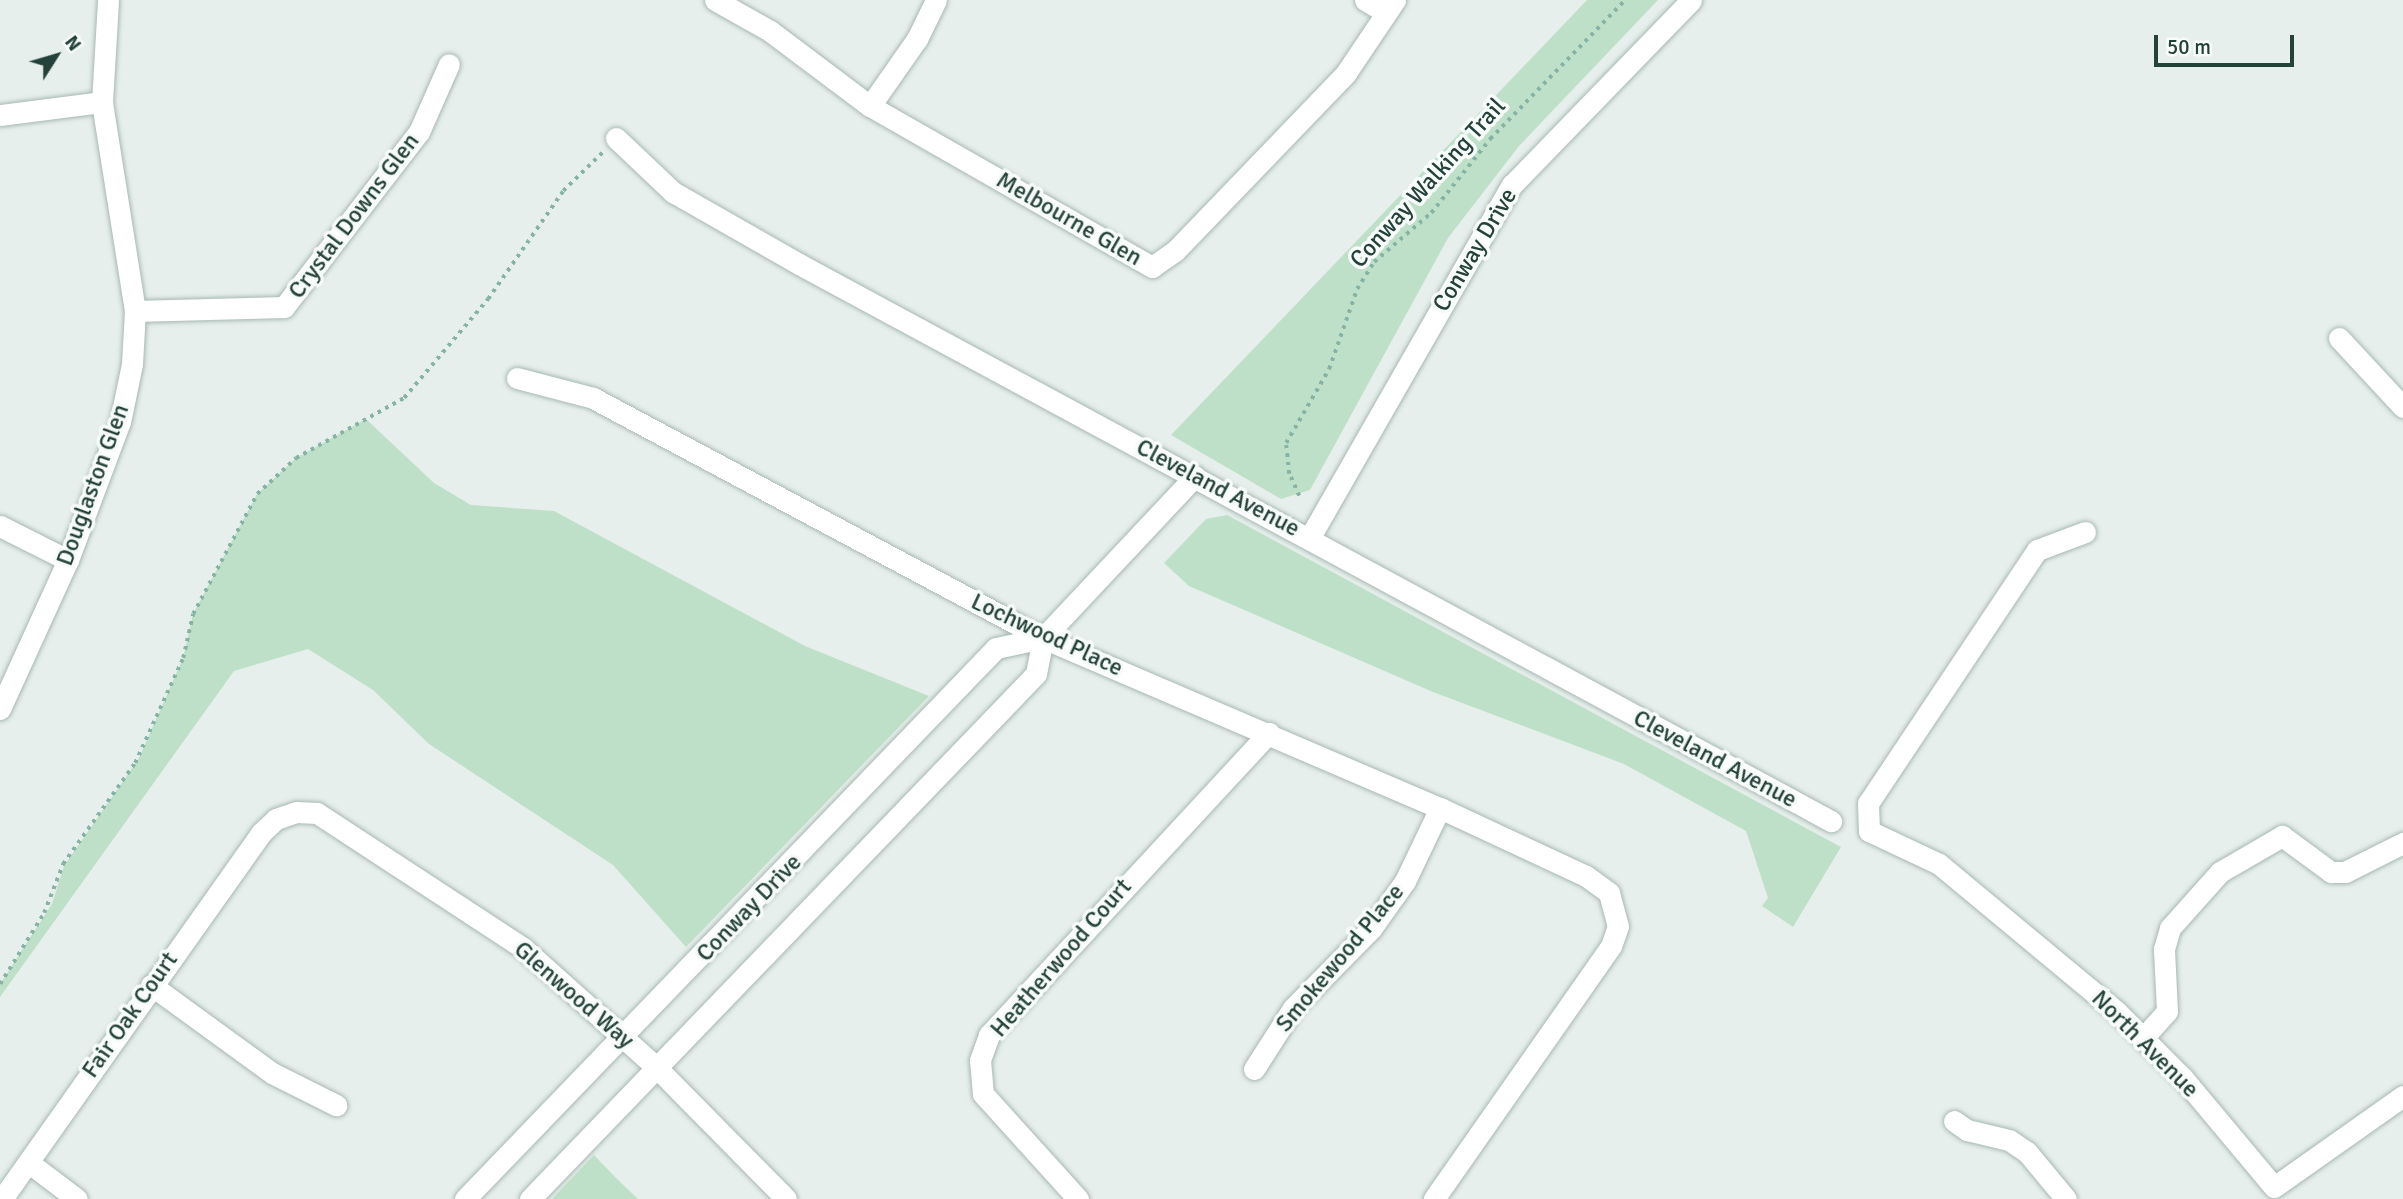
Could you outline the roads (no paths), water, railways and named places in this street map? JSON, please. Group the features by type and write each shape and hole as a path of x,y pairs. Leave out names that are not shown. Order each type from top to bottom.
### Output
{"street":[{"name":"Douglaston Glen","path":"0,709 68,560 120,422 132,364 135,311 102,102 108,0"},
{"name":"Melbourne Glen","path":"715,0 770,32 870,106 1152,267 1175,251 1346,73 1390,6"},
{"path":"870,106 917,39 936,0"},
{"path":"1365,0 1390,6"},
{"name":"Conway Drive","path":"1310,537 1512,185 1691,0"},
{"name":"Crystal Downs Glen","path":"135,311 284,307 419,132 449,64"},
{"path":"0,115 102,102"},
{"name":"Cleveland Avenue","path":"616,138 673,192 1310,537 1493,641 1831,821"},
{"path":"2339,338 2403,407"},
{"name":"Lochwood Place","path":"517,378 593,398 1043,638 1440,808 1586,876 1609,893 1618,926 1611,946 1434,1199"},
{"path":"1043,638 1195,476"},
{"path":"0,526 68,560"},
{"name":"North Avenue","path":"2085,532 2037,550 1868,803 1869,831 1939,864 2143,1038 2182,1077 2268,1193 2403,1096"},
{"name":"Conway Drive","path":"465,1199 625,1037 996,648 1043,638 1036,674 530,1199"},
{"name":"Heatherwood Court","path":"1078,1199 983,1094 980,1060 989,1035 1269,733"},
{"name":"Smokewood Place","path":"1254,1069 1293,1008 1371,929 1398,891 1440,808"},
{"name":"Glenwood Way","path":"261,833 276,819 296,812 317,813 523,948 625,1037 786,1199"},
{"name":"Fair Oak Court","path":"2,1199 261,833"},
{"path":"2143,1038 2167,1011 2164,949 2170,928 2220,872 2282,836 2331,872 2345,872 2403,843"},
{"path":"151,985 272,1073 336,1105"},
{"path":"1954,1121 1967,1129 2009,1140 2027,1152 2066,1199"},
{"path":"28,1162 77,1199"}]}
